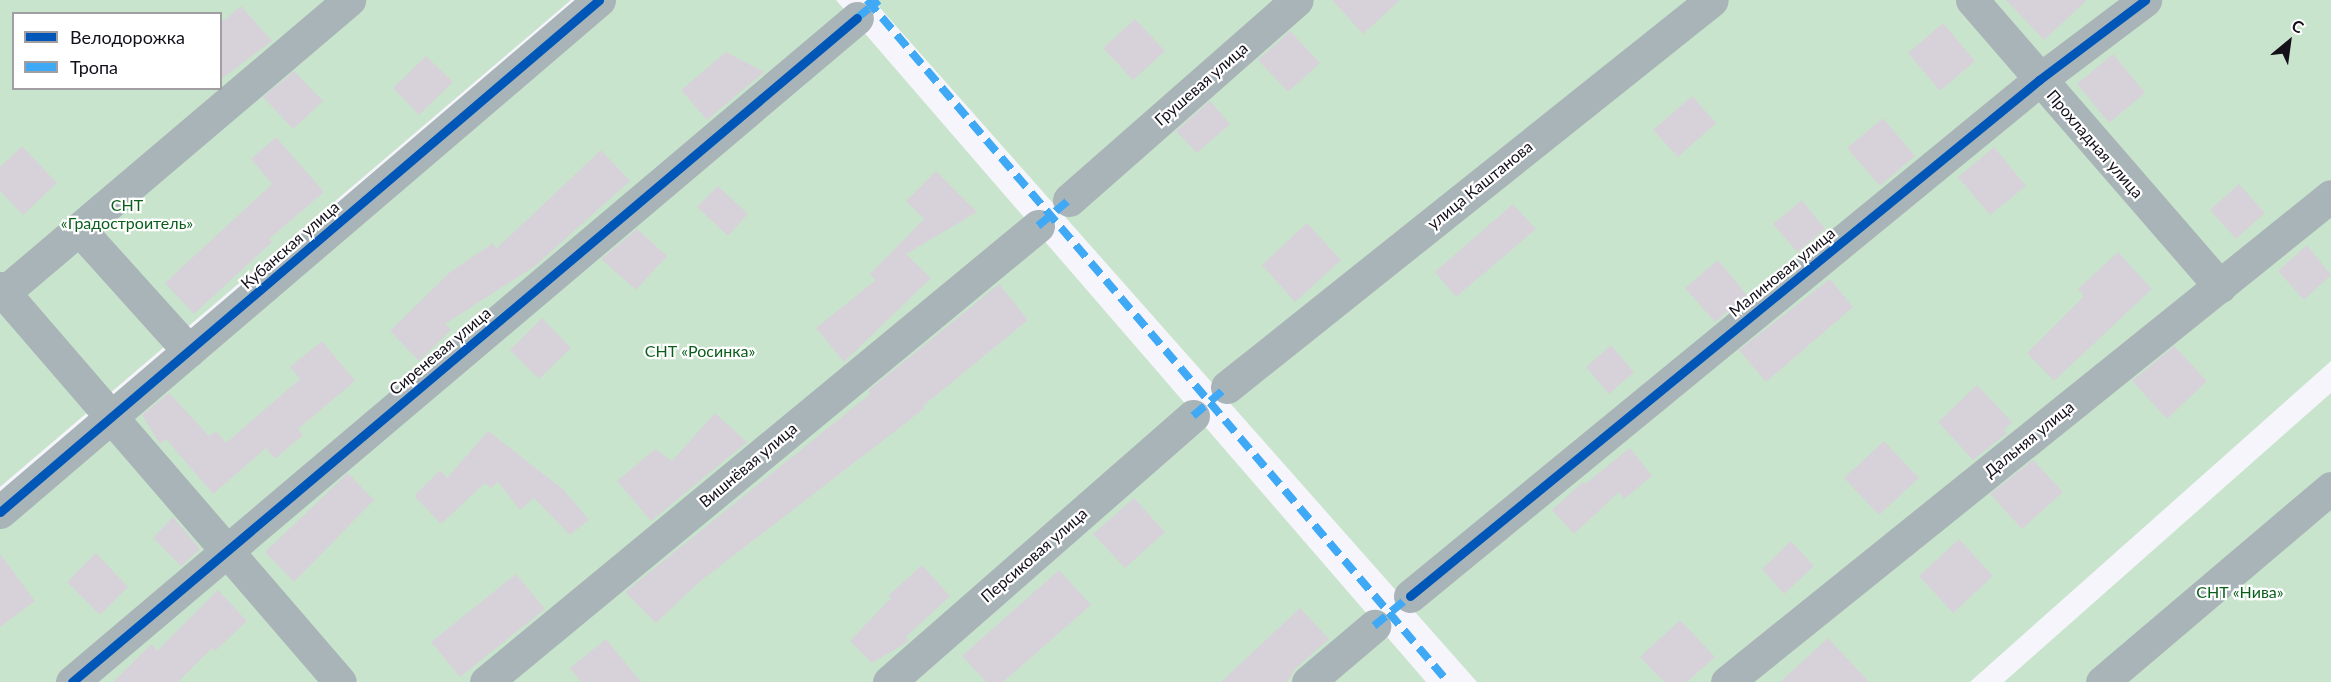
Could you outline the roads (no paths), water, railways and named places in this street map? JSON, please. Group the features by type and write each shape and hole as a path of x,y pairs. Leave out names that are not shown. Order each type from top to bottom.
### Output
{"street":[{"path":"339,682 113,417 1,292 79,229 349,0"},
{"name":"Кубанская улица","path":"0,512 599,0"},
{"name":"Грушевая улица","path":"1069,200 1297,0"},
{"name":"улица Каштанова","path":"1238,379 1712,0"},
{"name":"Прохладная улица","path":"1972,0 2039,81 2220,286"},
{"name":"Малиновая улица","path":"1410,596 2039,81 2145,0"},
{"name":"Сиреневая улица","path":"72,682 857,18"},
{"name":"Дальняя улица","path":"1727,682 2331,196"},
{"name":"Вишнёвая улица","path":"486,682 1038,226"},
{"path":"79,229 189,351"},
{"name":"Персиковая улица","path":"889,682 1186,422"},
{"path":"2102,682 2331,488"},
{"path":"1308,682 1374,626"}],"park label":[{"name":"СНТ «Градостроитель»","path":"127,214"},
{"name":"СНТ «Росинка»","path":"700,351"},
{"name":"СНТ «Нива»","path":"2240,592"}]}
